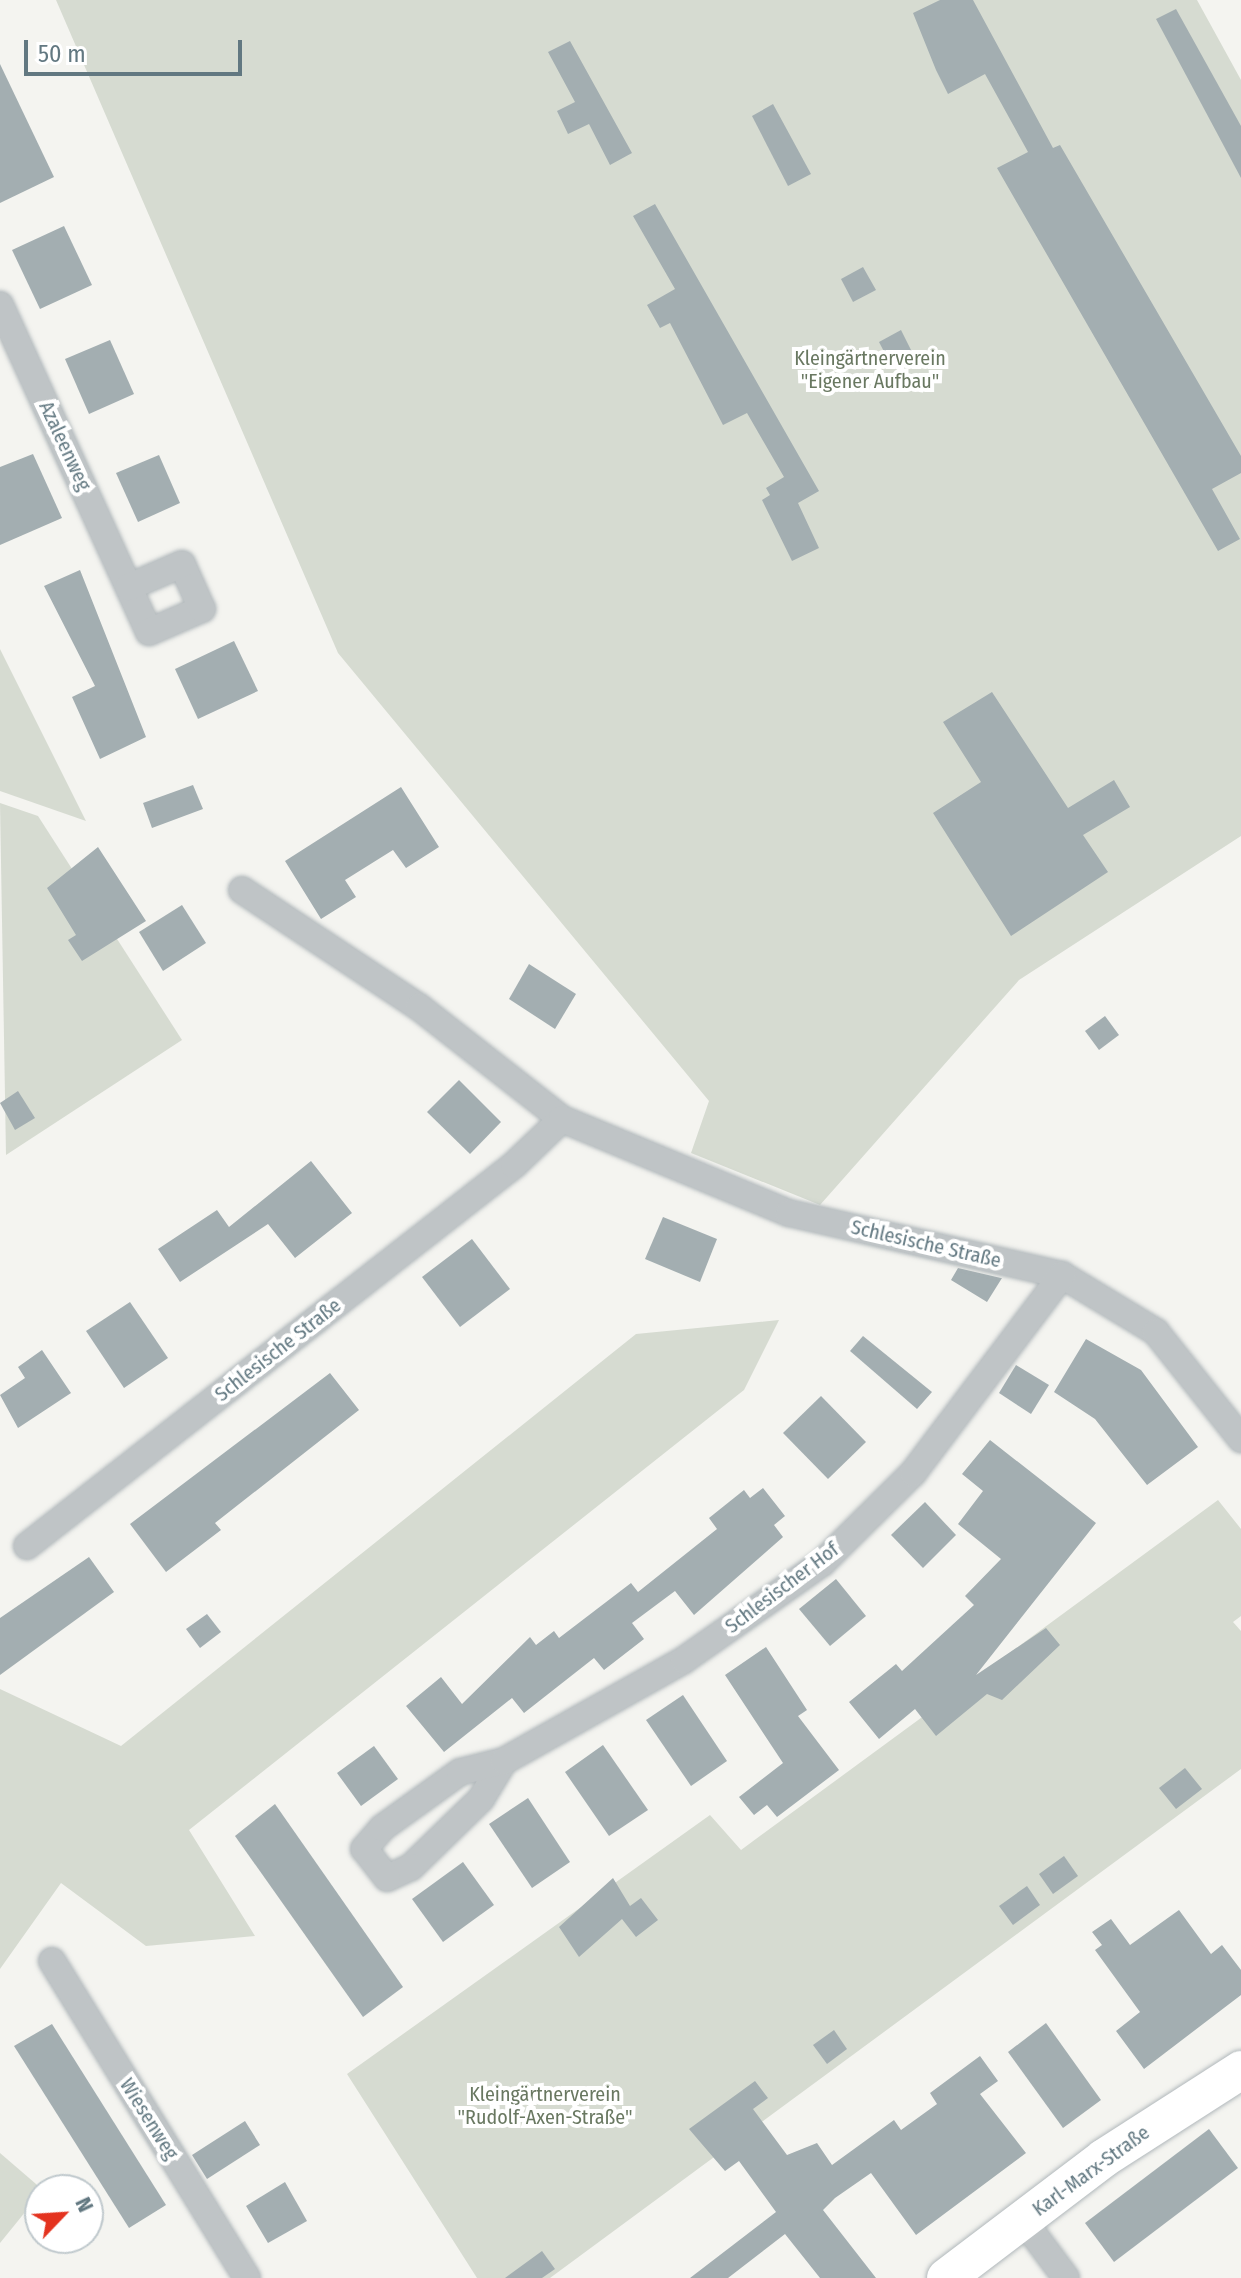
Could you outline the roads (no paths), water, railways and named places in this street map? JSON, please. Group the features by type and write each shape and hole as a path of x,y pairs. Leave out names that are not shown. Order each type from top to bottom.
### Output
{"main road":[{"name":"Karl-Marx-Straße","path":"946,2278 1023,2220 1241,2070"}],"street":[{"name":"Azaleenweg","path":"0,305 129,587"},
{"name":"Schlesische Straße","path":"242,890 419,1007 562,1119 789,1213 1062,1275 1156,1332 1241,1439"},
{"name":"Schlesische Straße","path":"27,1546 514,1165 562,1119"},
{"name":"Schlesischer Hof","path":"504,1761 481,1799 411,1867 387,1878 364,1849 382,1828 460,1772 504,1761 684,1660 822,1563 913,1473 1062,1275"},
{"name":"Wiesenweg","path":"52,1961 247,2278"},
{"path":"1023,2220 1066,2278"}],"park label":[{"name":"Kleingärtnerverein \"Eigener Aufbau\"","path":"870,370"},
{"name":"Kleingärtnerverein \"Rudolf-Axen-Straße\"","path":"545,2106"}]}
